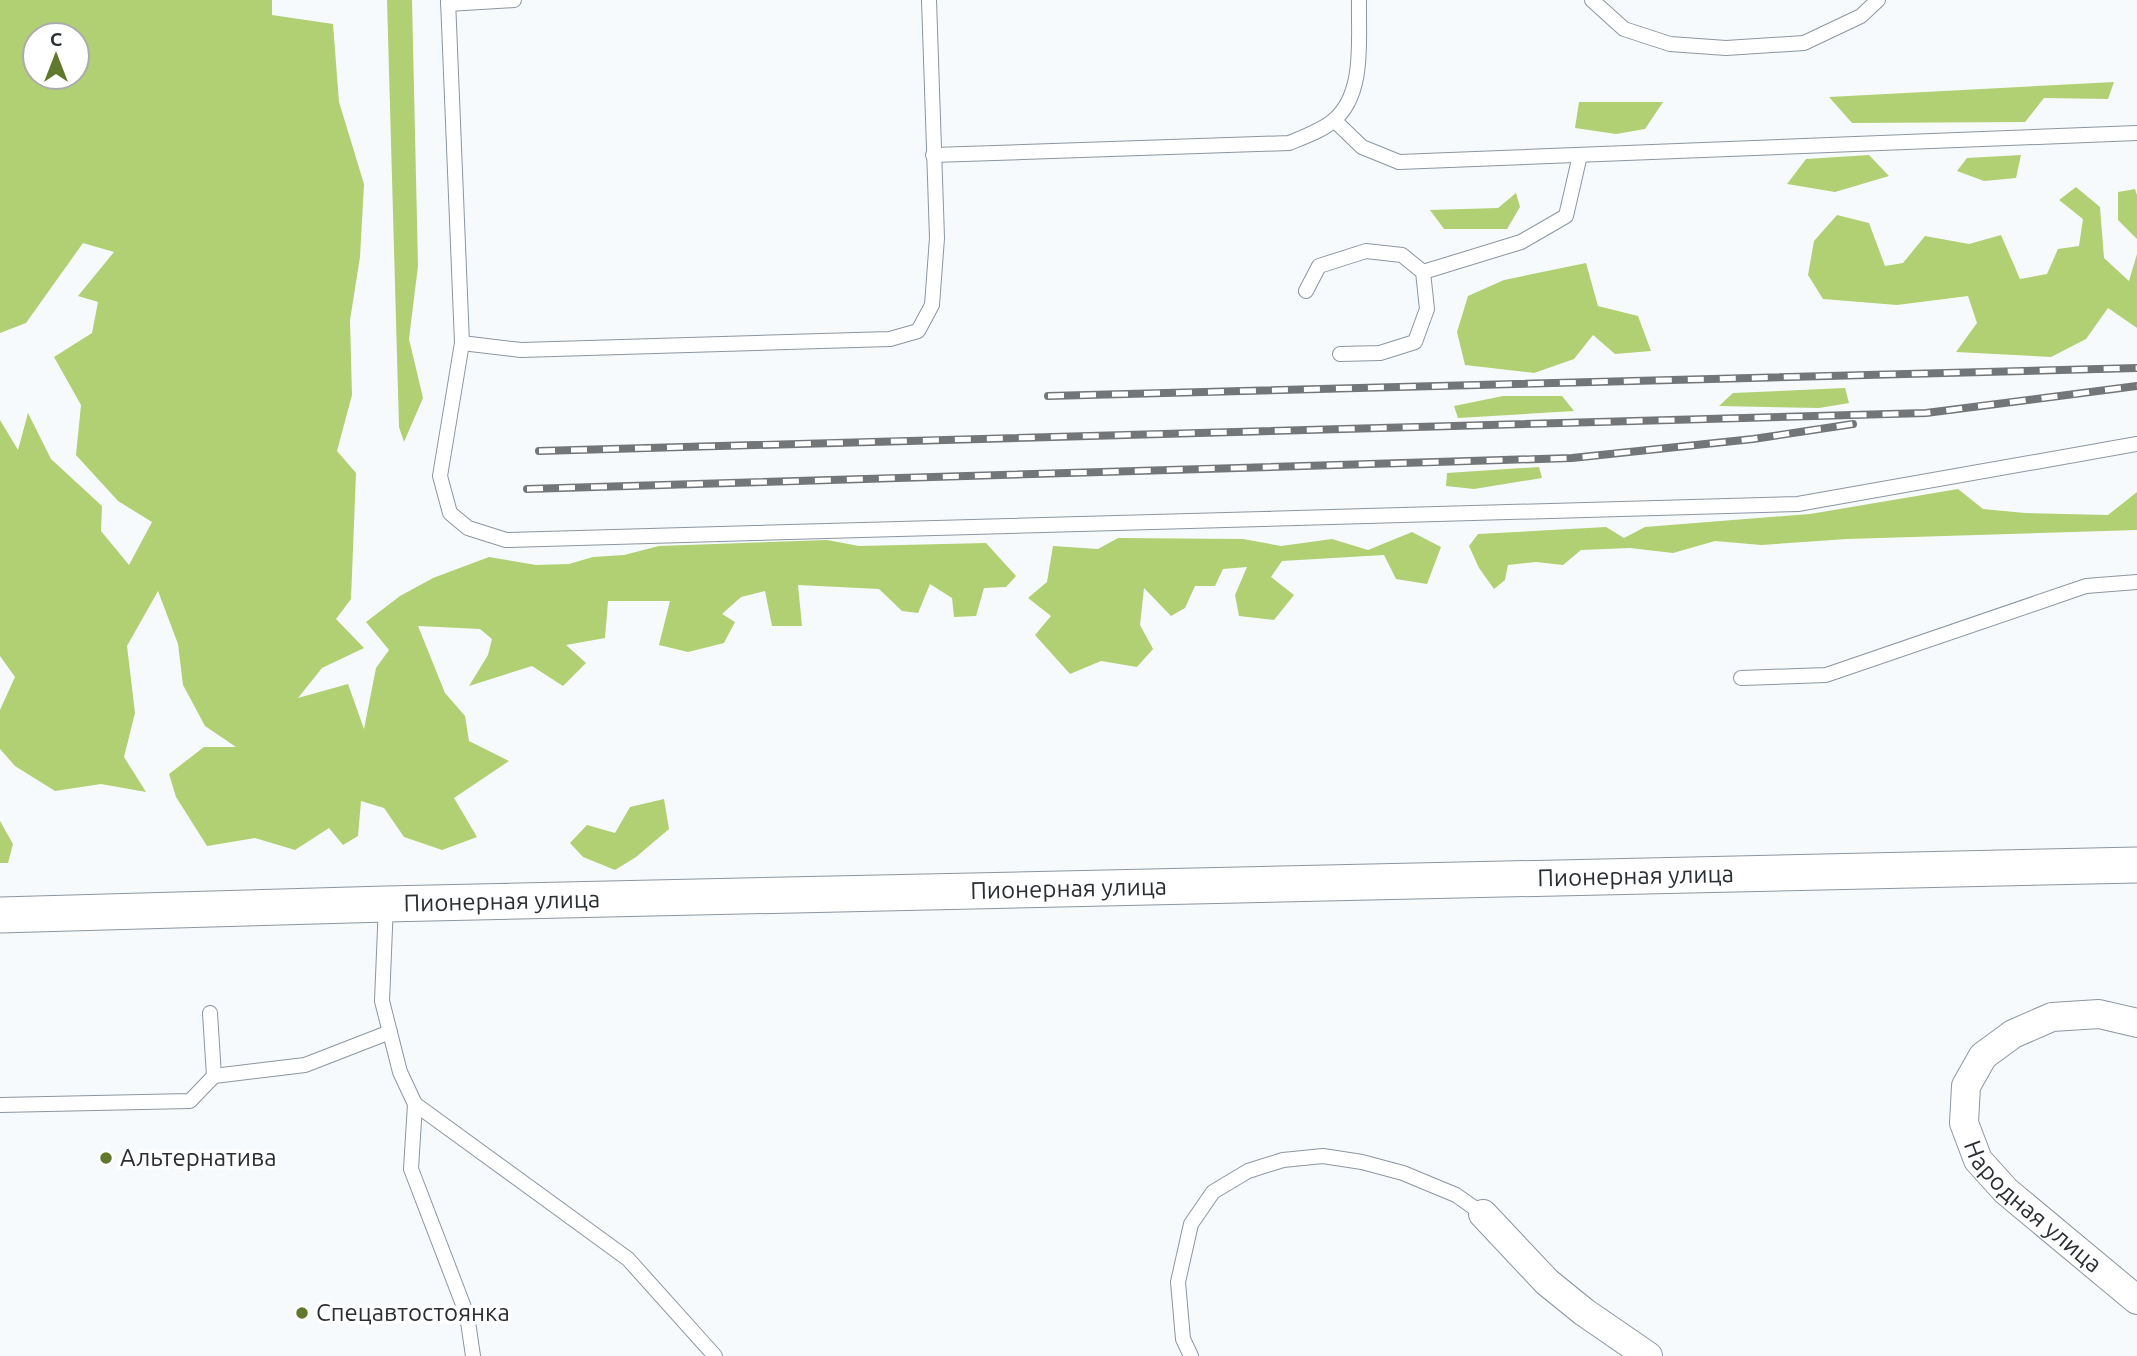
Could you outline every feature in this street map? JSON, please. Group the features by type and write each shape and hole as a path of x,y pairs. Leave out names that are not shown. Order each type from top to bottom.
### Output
{"street":[{"name":"Пионерная улица","path":"0,915 2137,865"},
{"name":"Народная улица","path":"2137,1023 2099,1014 2052,1017 2013,1034 1983,1056 1966,1086 1964,1123 1978,1160 2006,1191 2137,1300"},
{"path":"1483,1214 1547,1282 1584,1312 1648,1356"}],"lane":[{"path":"513,0 448,2 463,343 440,476 450,513 468,528 506,540 1798,504 2137,444"},
{"path":"463,343 521,349 575,348 890,339 918,331 932,305 937,238 929,0"},
{"path":"933,155 1289,143 1334,120 1349,102 1358,70 1359,0"},
{"path":"1592,0 1624,29 1670,44 1726,48 1804,43 1861,16 1878,0"},
{"path":"1334,120 1362,147 1399,162 2137,133"},
{"path":"1423,272 1521,242 1566,216 1580,155"},
{"path":"1306,291 1319,266 1366,251 1402,255 1423,272 1427,309 1415,342 1380,353 1340,354"},
{"path":"1741,678 1826,676 2087,586 2137,582"},
{"path":"386,904 382,1001 400,1072 415,1104 411,1169 467,1315 473,1356"},
{"path":"210,1013 214,1076"},
{"path":"0,1105 190,1101 214,1076 305,1065 390,1032"},
{"path":"415,1104 628,1259 715,1356"},
{"path":"1191,1356 1183,1339 1178,1282 1191,1224 1213,1192 1248,1171 1283,1160 1323,1156 1362,1162 1403,1173 1456,1195 1483,1214"}],"green space":[{"path":"0,0 272,0 272,15 333,24 339,102 364,184 360,257 350,320 352,395 337,451 356,473 351,599 336,619 364,648 322,668 298,698 348,684 364,729 376,668 389,650 366,622 400,596 433,578 489,557 536,565 569,564 593,557 624,555 659,546 827,540 859,546 986,543 1016,576 1006,587 984,588 976,616 954,617 952,598 930,584 918,613 902,611 879,589 798,585 802,626 772,626 765,591 741,597 722,614 735,622 724,643 688,652 659,645 670,601 608,601 605,638 566,645 586,663 563,686 532,666 469,686 488,655 492,639 480,629 418,626 445,693 465,716 469,741 509,761 454,798 477,837 442,850 404,837 384,808 361,801 358,836 343,845 329,828 295,850 255,838 207,846 176,797 169,774 204,747 236,747 205,726 183,685 178,644 158,591 127,646 135,713 124,757 146,792 101,784 55,791 15,766 0,749 0,710 15,677 0,656 0,420 18,450 28,413 51,459 102,506 101,531 129,565 152,522 118,501 76,455 81,405 54,357 92,333 98,302 78,296 114,252 83,243 26,323 0,333"},
{"path":"387,0 412,0 418,266 409,339 423,398 404,442 399,427"},
{"path":"2114,82 2108,99 2044,98 2025,122 1852,123 1829,97"},
{"path":"1579,102 1663,102 1645,129 1616,134 1575,128"},
{"path":"1869,155 1889,176 1835,192 1787,184 1806,159"},
{"path":"2021,155 2016,178 1984,181 1957,171 1967,158"},
{"path":"2076,187 2100,207 2104,258 2129,281 2137,254 2137,328 2108,308 2086,339 2051,357 1956,352 1977,323 1968,296 1897,305 1823,299 1808,275 1814,241 1837,215 1869,223 1885,266 1903,263 1925,236 1969,244 2001,235 2020,279 2047,274 2058,249 2079,246 2083,219 2059,200"},
{"path":"2135,189 2137,239 2118,220 2118,192"},
{"path":"1516,193 1520,207 1507,229 1444,229 1430,210 1498,208"},
{"path":"1586,263 1598,306 1638,316 1651,351 1615,354 1593,335 1574,359 1534,373 1465,365 1457,332 1468,296 1504,280"},
{"path":"1845,388 1849,403 1819,408 1719,406 1733,393"},
{"path":"1503,396 1562,396 1574,411 1458,418 1454,406"},
{"path":"1539,467 1542,478 1474,489 1446,486 1447,473"},
{"path":"1958,489 1983,509 2108,515 2137,492 2137,530 1847,539 1761,545 1715,541 1673,553 1630,548 1581,550 1563,565 1536,562 1508,565 1505,580 1494,589 1479,568 1469,546 1478,534 1606,527 1624,538 1645,527 1810,514"},
{"path":"1412,532 1441,547 1427,584 1396,579 1384,555 1282,561 1271,577 1294,595 1274,620 1239,616 1235,595 1247,567 1223,569 1215,586 1195,586 1185,608 1171,616 1144,588 1140,625 1153,649 1137,667 1101,661 1070,674 1035,635 1051,616 1028,598 1047,582 1053,546 1098,549 1118,538 1243,539 1281,546 1332,539 1368,550"},
{"path":"664,799 669,829 636,857 615,870 583,857 570,843 587,825 615,833 630,807"},
{"path":"0,821 13,844 8,863 0,863"}],"railway":[{"path":"1048,396 2137,368"},
{"path":"539,451 1926,413 2137,386"},
{"path":"527,489 1572,458 1753,439 1853,424"}],"place":[{"name":"Альтернатива","path":"106,1158"},
{"name":"Спецавтостоянка","path":"302,1313"}]}
